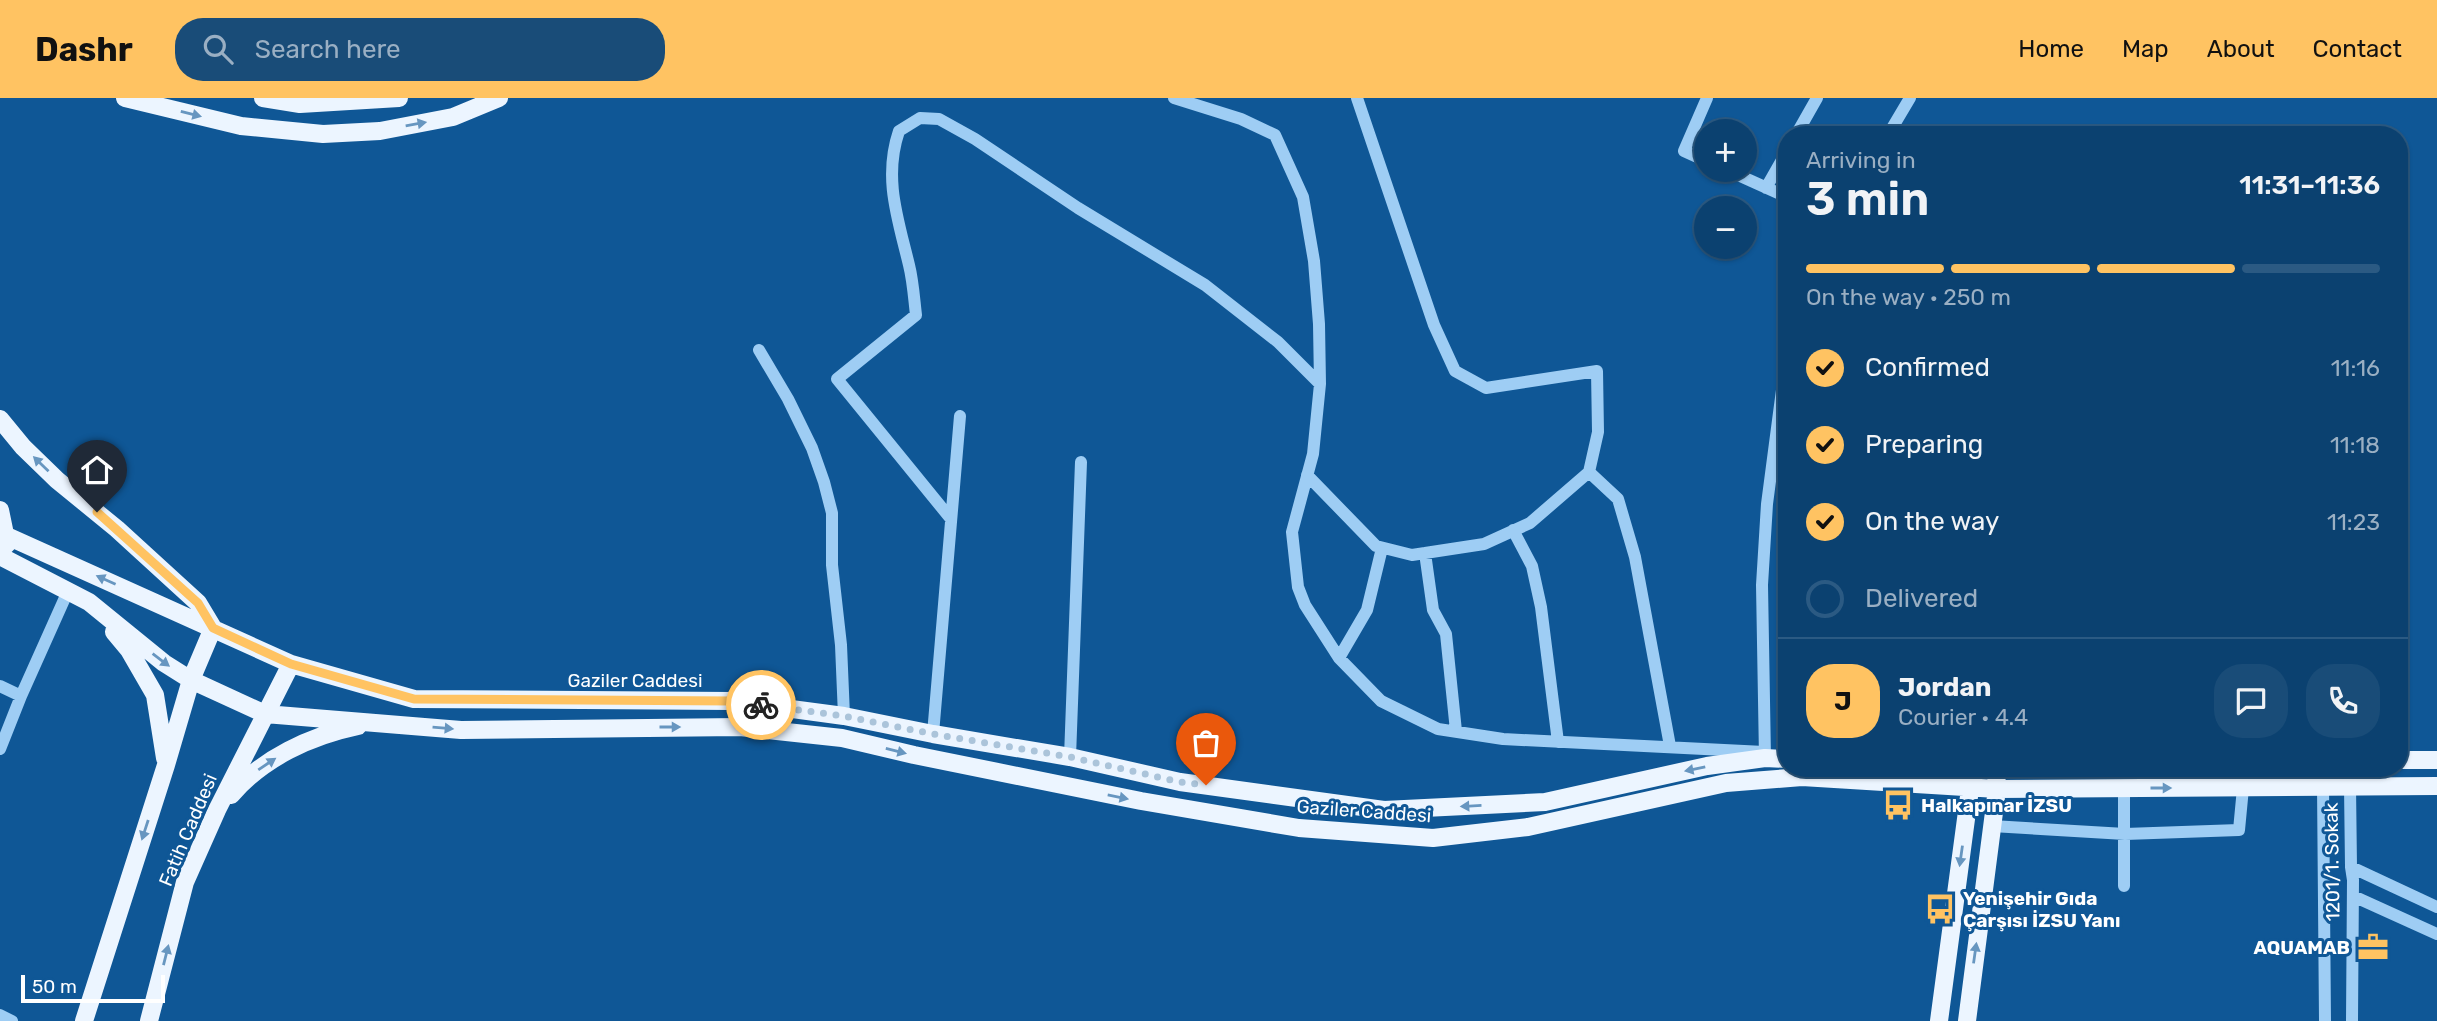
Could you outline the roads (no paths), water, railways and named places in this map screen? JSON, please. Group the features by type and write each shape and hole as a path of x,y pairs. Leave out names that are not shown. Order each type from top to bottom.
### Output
{"main road":[{"path":"125,98 241,127 323,134 380,131 453,117 499,98"},
{"path":"263,98 300,104 399,98"},
{"path":"0,419 23,447 57,480 117,529 198,603 213,628 191,680 84,1021"},
{"path":"0,510 5,558 89,602 164,663 191,680 265,714"},
{"name":"Gaziler Caddesi","path":"3,534 291,664 414,699 732,701 844,716 1070,757 1180,782 1384,810 1545,802 1707,766 1764,755 1778,757"},
{"path":"89,602 129,650 155,695 166,765"},
{"name":"Fatih Caddesi","path":"149,1021 185,883 217,810 291,664"},
{"name":"Gaziler Caddesi","path":"265,714 461,730 673,727 766,729 842,738 1127,798 1299,828 1433,838 1528,827 1726,783 1802,777 1970,789 2437,785"},
{"path":"217,810 248,778 293,748 345,728 375,722"},
{"path":"2408,760 2437,760"},
{"path":"1939,1021 1970,789 1968,777"},
{"path":"1971,1019 1996,777"}],"street":[{"path":"1174,98 1241,119 1275,135 1303,197 1314,261 1320,384 1313,454 1292,532 1298,587 1305,606 1339,659 1381,701 1438,729 1503,739 1670,746 1764,755 1762,585 1767,504 1778,420"},
{"path":"1307,475 1376,546 1412,555 1484,544 1530,523 1589,471 1598,432 1597,371 1486,387 1455,371 1433,326 1357,98"},
{"path":"1698,119 1707,98"},
{"path":"1801,126 1817,98"},
{"path":"1893,126 1910,98"},
{"path":"951,519 837,379 916,314 892,184 893,149 899,131 920,118 939,119 975,139 1078,208 1205,285 1278,342 1320,384"},
{"path":"1694,128 1684,151 1694,156"},
{"path":"1766,188 1778,167"},
{"path":"1753,182 1778,193"},
{"path":"759,350 788,399 812,448 832,513 832,565 841,645 844,716"},
{"path":"933,734 960,416"},
{"path":"1070,757 1081,461"},
{"path":"1589,471 1618,499 1635,557 1670,746"},
{"path":"1513,530 1532,566 1541,607 1558,742"},
{"path":"1339,659 1367,610 1382,548"},
{"path":"1425,553 1433,610 1446,634 1456,731"},
{"path":"0,749 68,591"},
{"path":"0,686 21,696"},
{"name":"1201/1. Sokak","path":"2323,786 2325,1021"},
{"name":"1201/1. Sokak","path":"2350,786 2352,1021"},
{"path":"2124,788 2124,886"},
{"path":"1992,826 2125,834 2239,830 2244,788"},
{"path":"2351,867 2437,907"},
{"path":"2353,896 2437,934"},
{"path":"0,1015 12,1021"}],"place":[{"name":"Halkapınar İZSU","path":"1898,805"},
{"name":"Yenişehir Gıda Çarşısı İZSU Yanı","path":"1940,909"},
{"name":"AQUAMAB","path":"2373,947"}]}
